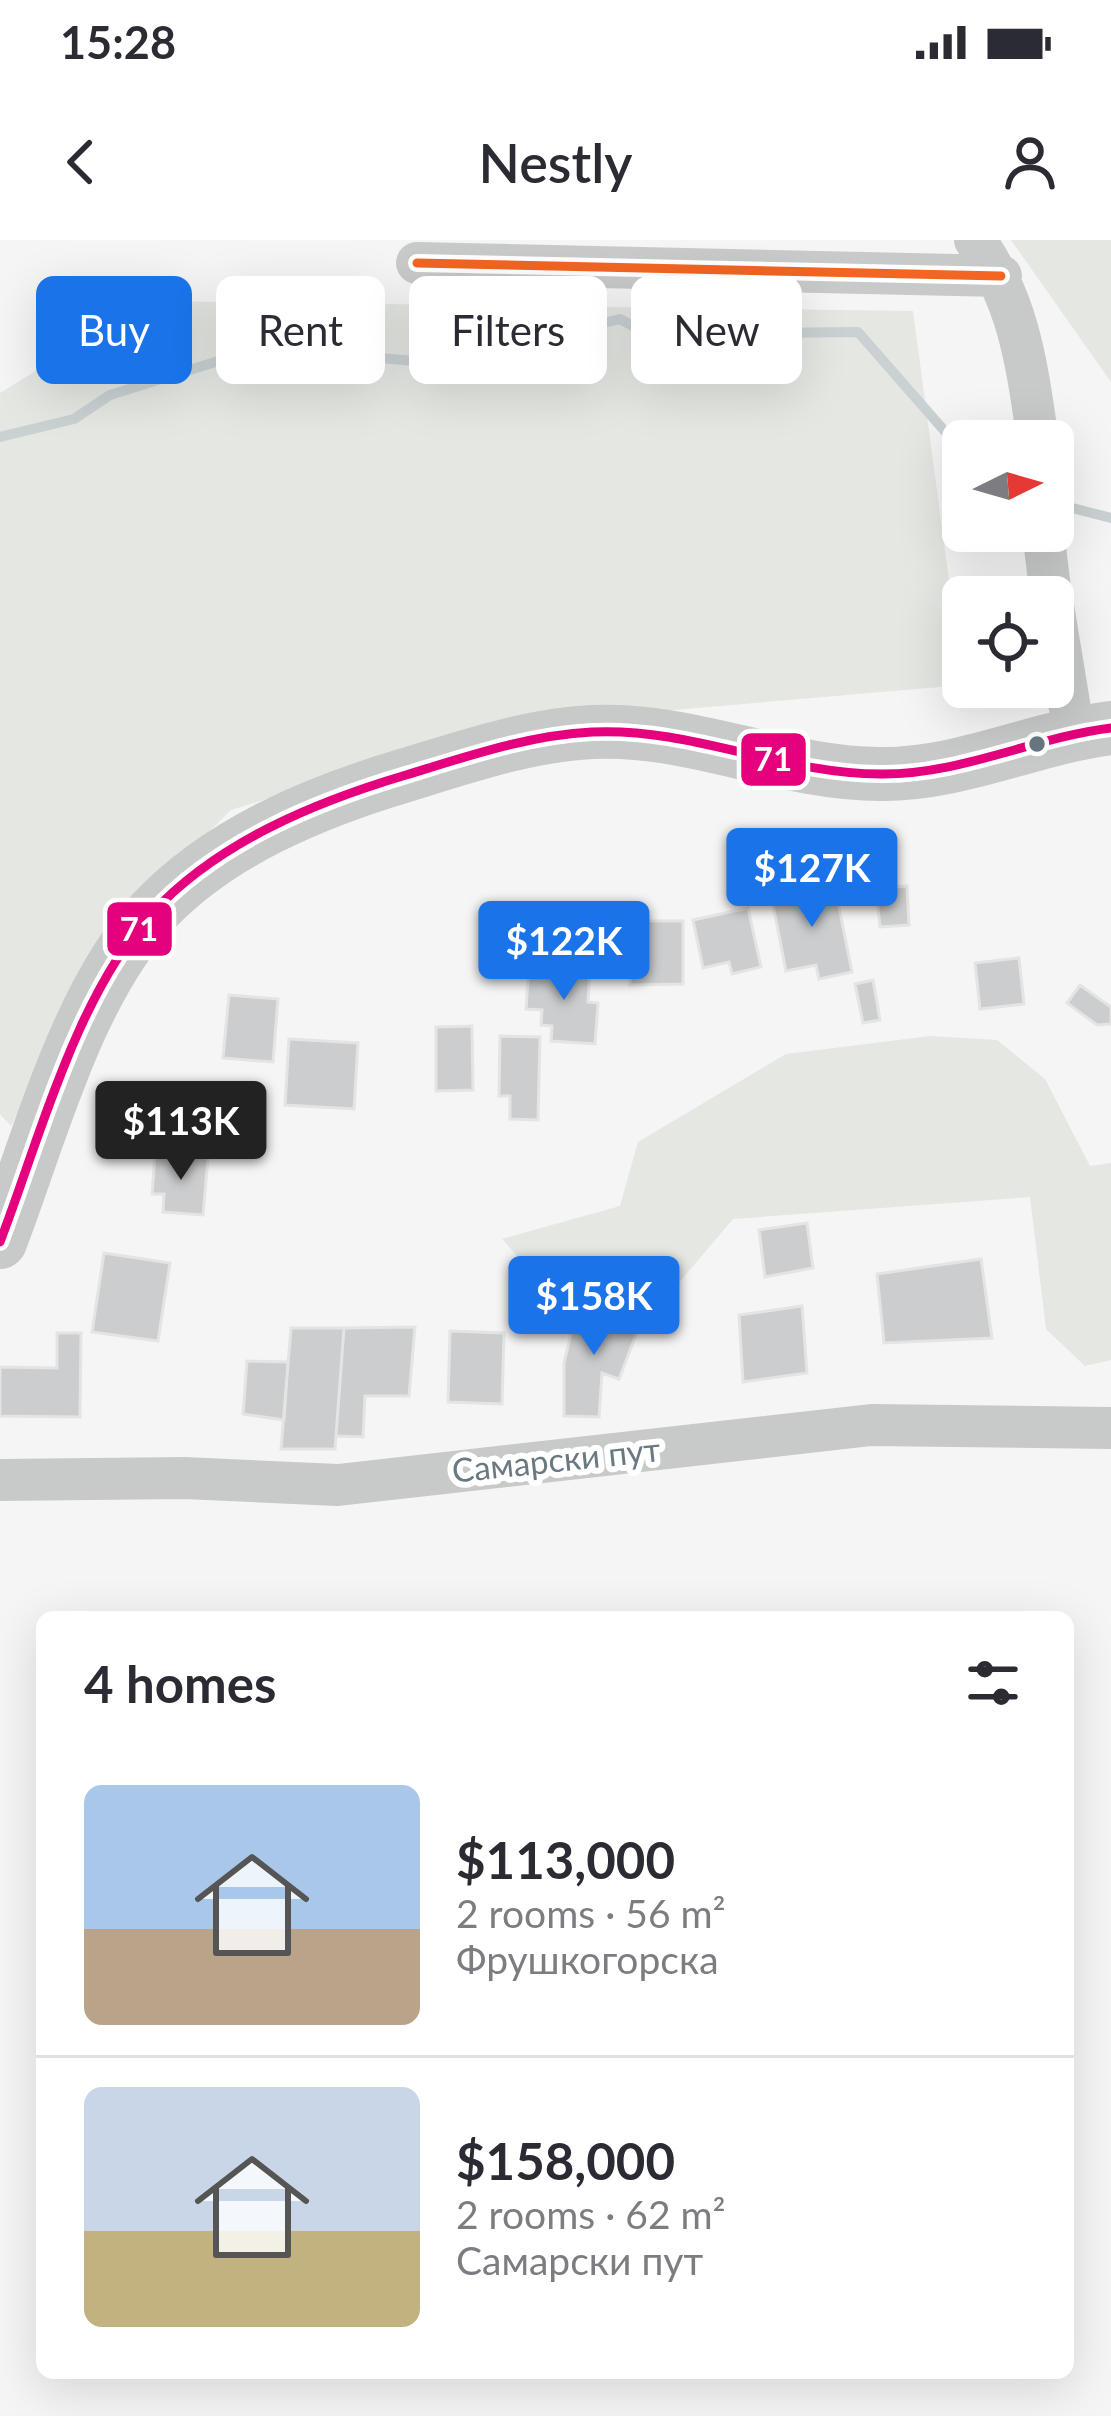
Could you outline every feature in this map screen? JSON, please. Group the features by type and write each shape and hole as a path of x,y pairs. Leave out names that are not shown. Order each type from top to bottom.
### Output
{"street":[{"path":"975,240 1001,276 1023,336 1035,420"},
{"path":"417,263 1001,276"},
{"path":"0,1242 78,1034 123,954 151,914 192,877 283,820 454,760 592,732 661,735 874,775 926,773 1092,730 1074,673"},
{"name":"Самарски пут","path":"0,1480 184,1478 338,1485 872,1425 1111,1428"}],"shaded area":[{"path":"1011,240 1111,240 1111,382"},
{"path":"192,302 216,302 216,384 385,384 385,304 409,304 409,384 607,384 607,307 631,307 631,384 802,384 802,310 913,311 948,576 942,576 942,687 511,724 231,810 113,927 11,1126 0,1114 0,393 36,371 36,384 192,384"},
{"path":"930,1036 997,1040 1045,1079 1090,1166 1111,1163 1111,1360 1085,1366 1046,1329 1030,1197 733,1219 676,1286 548,1290 502,1239 620,1206 638,1142 786,1054"}],"building":[{"path":"834,882 852,972 819,979 816,965 786,971 771,895"},
{"path":"907,886 909,925 880,927 876,889"},
{"path":"748,908 761,967 732,974 729,962 703,968 693,920"},
{"path":"630,921 683,921 683,984 630,985"},
{"path":"1019,958 1024,1004 980,1009 975,963"},
{"path":"529,966 590,970 588,1002 598,1003 595,1044 551,1041 552,1026 541,1025 542,1010 526,1009"},
{"path":"873,980 880,1020 863,1023 855,984"},
{"path":"1080,985 1111,1007 1111,1024 1097,1025 1067,1003"},
{"path":"229,995 278,999 273,1062 223,1058"},
{"path":"472,1026 473,1090 436,1091 436,1027"},
{"path":"500,1036 540,1037 538,1120 510,1119 510,1096 499,1096"},
{"path":"289,1039 358,1043 354,1109 285,1105"},
{"path":"155,1154 208,1158 203,1215 163,1212 164,1194 152,1194"},
{"path":"807,1223 813,1268 765,1277 759,1230"},
{"path":"104,1253 170,1263 158,1341 92,1332"},
{"path":"981,1259 992,1338 884,1343 877,1274"},
{"path":"579,1301 639,1327 619,1379 602,1373 599,1417 564,1416 564,1363"},
{"path":"802,1306 807,1373 743,1382 739,1315"},
{"path":"415,1327 409,1396 365,1396 363,1437 336,1436 344,1328"},
{"path":"291,1328 344,1328 335,1449 281,1449"},
{"path":"450,1331 504,1333 502,1404 448,1402"},
{"path":"57,1333 81,1333 80,1417 0,1416 0,1367 57,1368"},
{"path":"247,1361 288,1362 284,1420 243,1414"}],"waterway":[{"path":"0,437 74,419 110,395 260,348 439,363 620,319 648,334 858,332 942,428"},
{"path":"1074,508 1111,518"}],"transit line":[{"path":"417,263 1001,276"},
{"name":"71","path":"0,1242 62,1070 125,947 152,913 207,865 303,812 474,754 568,734 665,736 808,767 880,774 939,769 1111,728"}]}
